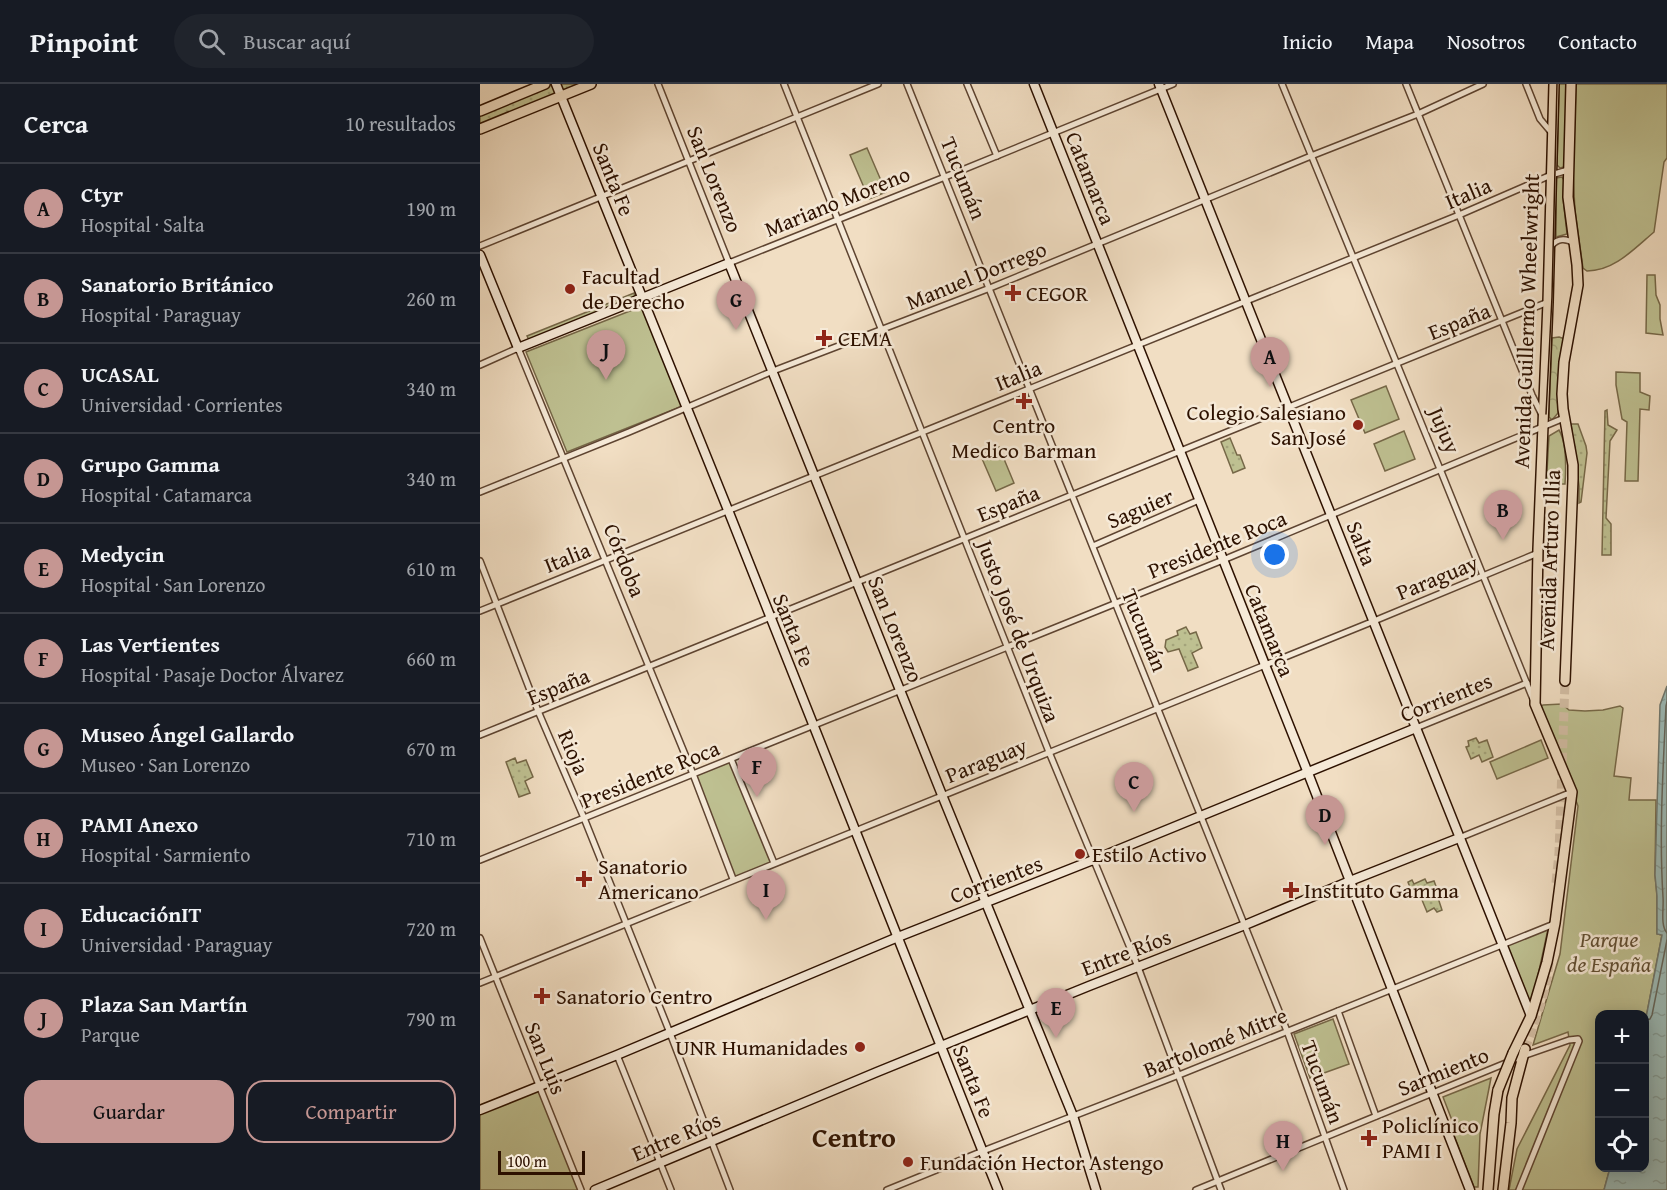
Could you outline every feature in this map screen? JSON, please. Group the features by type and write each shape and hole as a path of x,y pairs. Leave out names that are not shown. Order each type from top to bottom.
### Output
{"main road":[{"path":"480,111 545,84"},
{"name":"Santa Fe","path":"556,84 998,1190"},
{"path":"480,129 591,84"},
{"name":"Catamarca","path":"1034,84 1308,773 1470,1190"},
{"name":"Avenida Guillermo Wheelwright","path":"1535,704 1554,84"},
{"name":"Avenida Arturo Illia","path":"1565,681 1573,465 1564,418 1562,380 1578,285 1568,196 1571,84"},
{"name":"Salta","path":"1160,86 1531,1016"},
{"name":"Córdoba","path":"480,255 518,348"},
{"name":"Mariano Moreno","path":"518,348 729,263"},
{"name":"San Lorenzo","path":"729,263 1073,1116 1096,1190"},
{"name":"Jujuy","path":"1535,704 1572,792"},
{"name":"Corrientes","path":"480,1110 898,937 1416,728"},
{"path":"1503,1190 1512,1098 1520,1053 1547,962 1555,923 1572,792"},
{"name":"Entre Ríos","path":"595,1190 941,1046 1459,838"},
{"path":"1487,1188 1498,1090 1520,1053"}],"street":[{"name":"San Lorenzo","path":"658,84 729,263"},
{"name":"Justo José de Urquiza","path":"784,84 1049,752 1138,967 1221,1190"},
{"path":"480,246 878,84"},
{"name":"Tucumán","path":"908,84 1287,1031 1344,1190"},
{"path":"967,84 997,156"},
{"name":"Mariano Moreno","path":"729,263 1054,133 1160,86 1173,84"},
{"name":"Jujuy","path":"1282,84 1535,704"},
{"path":"1406,84 1543,422"},
{"name":"Manuel Dorrego","path":"480,492 773,371 990,288 1418,114 1483,84"},
{"path":"1527,84 1540,119 1552,133"},
{"name":"Italia","path":"480,611 1568,170"},
{"path":"1550,247 1553,243 1564,239 1575,244"},
{"name":"España","path":"480,735 1548,302"},
{"name":"Mariano Moreno","path":"480,364 518,348"},
{"name":"Córdoba","path":"518,348 693,774 733,879"},
{"name":"Presidente Roca","path":"480,860 1223,560 1440,469 1543,422 1564,418"},
{"name":"Saguier","path":"1094,546 1199,500"},
{"name":"Paraguay","path":"480,983 1538,553"},
{"name":"Rioja","path":"480,561 538,711 584,818 670,1033 730,1190"},
{"name":"Corrientes","path":"1416,728 1527,683"},
{"path":"731,759 774,863"},
{"name":"Entre Ríos","path":"1459,838 1572,792"},
{"name":"Bartolomé Mitre","path":"887,1190 1179,1076 1555,923"},
{"name":"San Luis","path":"480,938 581,1190"},
{"path":"1338,1011 1376,1116"},
{"name":"Sarmiento","path":"1196,1190 1432,1093 1520,1053 1576,1038 1579,1041 1519,1190"},
{"path":"616,1055 671,1190"}],"green space":[{"path":"545,84 591,84 480,129 480,111"},
{"path":"1559,84 1567,84 1565,161 1564,167 1560,168 1557,165"},
{"path":"1576,84 1667,84 1667,158 1664,162 1654,232 1615,263 1587,271 1583,268 1575,211 1573,173"},
{"path":"867,148 886,192 869,199 850,155"},
{"path":"1562,177 1567,234 1556,237 1556,178"},
{"path":"1647,275 1655,275 1663,335 1646,333"},
{"path":"634,293 635,297 529,340 527,336"},
{"path":"645,305 682,401 680,407 567,452 526,352"},
{"path":"1552,338 1565,339 1559,371 1558,413 1552,420 1549,417 1549,411"},
{"path":"1616,372 1640,373 1640,392 1650,396 1649,410 1640,409 1638,481 1625,481 1627,422 1622,419"},
{"path":"1386,386 1399,419 1365,433 1351,400"},
{"path":"1607,410 1608,425 1617,430 1610,441 1606,518 1611,524 1611,555 1602,555 1605,411"},
{"path":"1571,424 1578,424 1587,453 1581,502 1579,503 1579,486"},
{"path":"1559,430 1565,449 1565,484 1552,484 1550,489 1546,488 1549,436"},
{"path":"1404,431 1415,459 1385,471 1374,444"},
{"path":"1230,438 1245,468 1233,473 1221,442"},
{"path":"999,447 1014,483 996,491 980,454"},
{"path":"1186,627 1190,634 1196,632 1202,648 1192,653 1198,667 1188,671 1179,649 1168,652 1165,647 1166,640 1178,635 1177,631"},
{"name":"Parque de España","path":"1562,704 1569,710 1585,711 1620,706 1623,708 1614,776 1631,778 1629,800 1656,800 1657,934 1662,935 1648,1010 1595,1010 1595,1172 1609,1172 1604,1190 1509,1190 1517,1149 1570,1045 1568,1032 1533,1045 1560,954 1578,806 1541,706"},
{"path":"1476,738 1479,743 1487,740 1493,757 1482,762 1479,755 1471,759 1466,747 1469,746 1468,741"},
{"path":"1541,740 1548,758 1497,779 1490,762"},
{"path":"515,758 517,763 526,760 533,777 525,781 530,793 519,797 506,762"},
{"path":"731,759 774,863 733,879 693,774"},
{"path":"1425,879 1427,883 1434,881 1442,910 1437,912 1434,908 1427,912 1417,888 1411,890 1408,882 1412,880 1414,884"},
{"path":"1548,929 1531,1008 1506,946"},
{"path":"1333,1019 1349,1064 1310,1078 1294,1034"},
{"path":"1491,1078 1480,1134 1478,1187 1474,1187 1450,1125 1453,1123 1443,1097"},
{"path":"539,1086 581,1190 480,1190 480,1110"}],"water":[{"path":"1667,686 1667,1190 1604,1190 1609,1172 1649,1172 1648,1010 1662,935 1657,934 1655,875 1660,705"}],"tunnel":[{"path":"1556,883 1565,681"},
{"path":"1525,1049 1543,995 1549,962"}],"tram line":[{"path":"1546,414 1552,297 1557,84"}],"place":[{"name":"Facultad de Derecho","path":"570,289"},
{"name":"CEGOR","path":"1013,293"},
{"name":"Museo Ángel Gallardo","path":"736,330"},
{"name":"CEMA","path":"824,338"},
{"name":"Plaza San Martín","path":"606,380"},
{"name":"Ctyr","path":"1270,387"},
{"name":"Centro Medico Barman","path":"1024,401"},
{"name":"Colegio Salesiano San José","path":"1358,425"},
{"name":"Sanatorio Británico","path":"1503,540"},
{"name":"Las Vertientes","path":"757,797"},
{"name":"UCASAL","path":"1134,812"},
{"name":"Grupo Gamma","path":"1325,845"},
{"name":"Estilo Activo","path":"1080,854"},
{"name":"Sanatorio Americano","path":"584,879"},
{"name":"Instituto Gamma","path":"1291,890"},
{"name":"EducaciónIT","path":"766,920"},
{"name":"Sanatorio Centro","path":"542,996"},
{"name":"Medycin","path":"1056,1038"},
{"name":"UNR Humanidades","path":"860,1047"},
{"name":"Policlínico PAMI I","path":"1369,1138"},
{"name":"Fundación Hector Astengo","path":"908,1162"},
{"name":"PAMI Anexo","path":"1283,1171"}],"district":[{"name":"Centro","path":"854,1137"}]}
